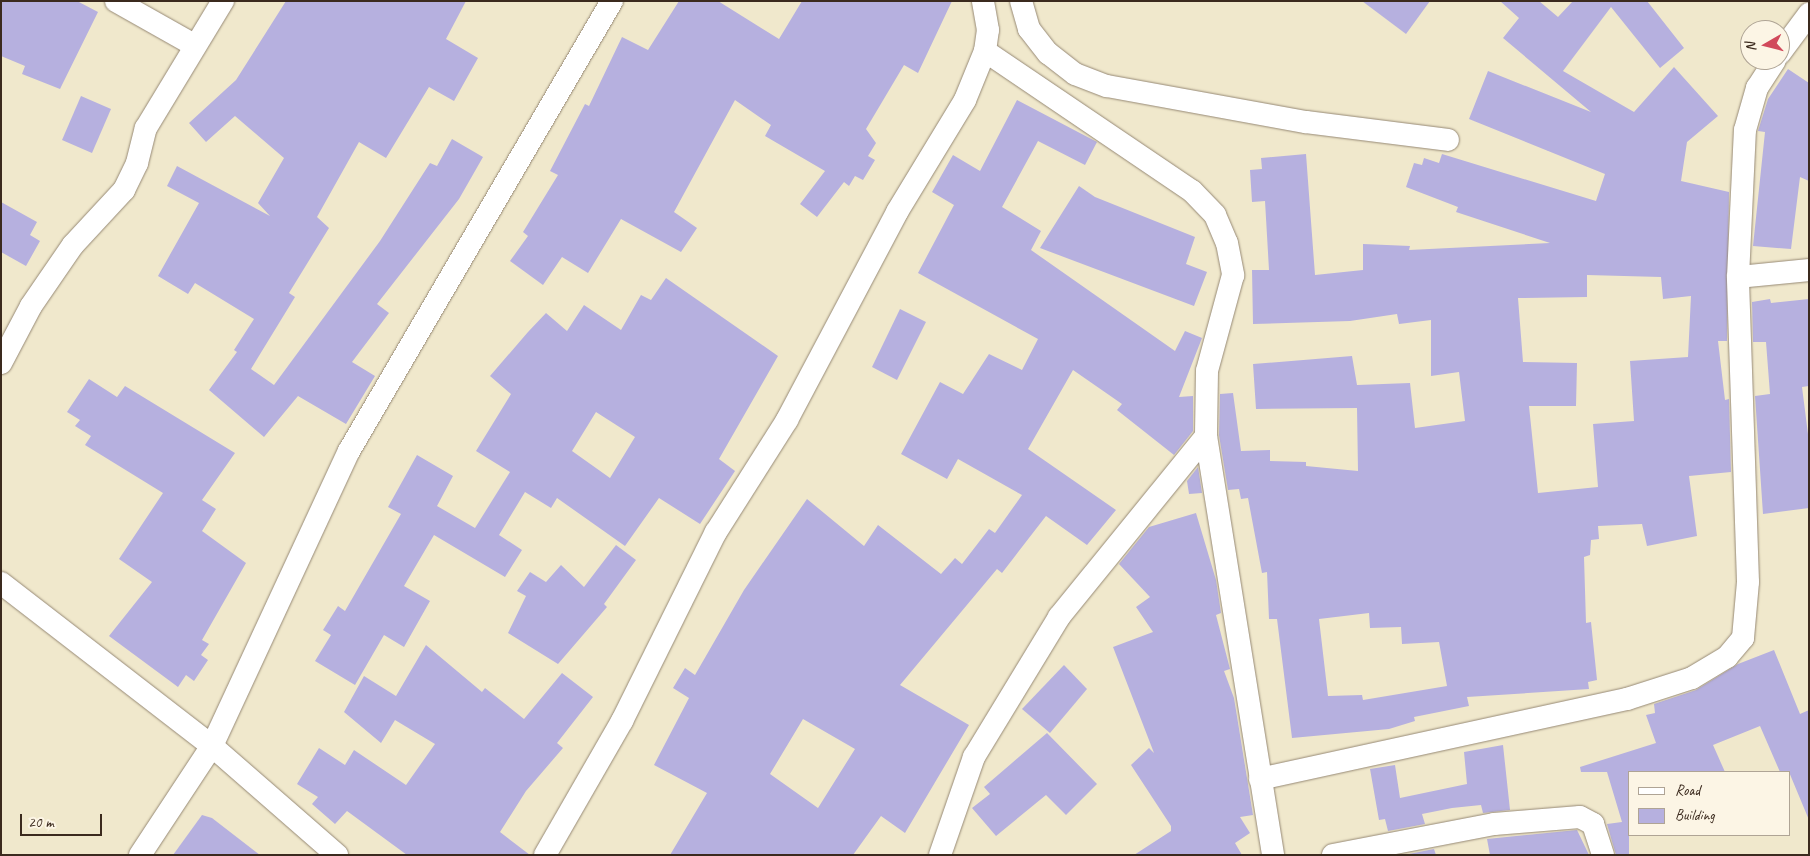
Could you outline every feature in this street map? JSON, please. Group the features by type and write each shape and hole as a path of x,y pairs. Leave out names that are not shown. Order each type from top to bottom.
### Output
{"street":[{"path":"116,1 194,45"},
{"path":"1,363 31,306 73,246 124,190 137,163 146,128 194,45 223,1"},
{"path":"140,855 212,746 349,451 612,1"},
{"path":"1021,1 1029,29 1048,53 1075,74 1107,86 1306,122 1448,140"},
{"path":"546,855 622,720 716,532 787,420 897,212 948,132 984,51 988,4"},
{"path":"1790,40 1809,14"},
{"path":"984,51 1162,169 1215,215 1234,275 1208,371 1206,436 1273,855"},
{"path":"1260,779 1627,699 1692,678 1727,657 1743,638 1748,582 1738,277 1744,130 1757,88 1769,70"},
{"path":"1738,277 1809,270"},
{"path":"940,855 974,757 1059,617 1206,436"},
{"path":"1,583 212,746 338,855"},
{"path":"1332,855 1494,824 1580,817 1593,824 1603,855"}],"building":[{"path":"1,1 77,1 98,12 60,89 22,74 25,66 1,56"},
{"path":"286,1 466,1 446,39 478,58 454,101 429,87 386,158 359,142 317,217 329,228 289,293 295,297 251,369 274,385 380,241 430,163 437,166 452,139 483,157 459,199 377,304 389,313 352,362 375,376 346,424 298,396 264,437 209,390 237,352 234,350 254,319 195,283 188,294 158,276 199,203 167,186 177,166 270,216 258,203 284,158 235,116 206,142 189,123 236,80"},
{"path":"679,1 718,1 779,39 802,1 952,1 918,73 904,65 866,129 876,143 868,156 875,160 863,180 855,176 849,186 844,182 817,217 800,204 825,171 765,136 771,125 735,100 674,212 697,228 681,252 621,219 588,273 562,257 543,285 510,261 528,236 523,232 558,175 550,171 585,104 589,106 622,37 648,50"},
{"path":"1362,1 1430,1 1406,34"},
{"path":"1500,1 1539,1 1558,17 1573,1 1647,1 1684,48 1660,68 1611,7 1563,71 1634,112 1674,67 1718,116 1687,142 1681,181 1729,192 1727,341 1718,341 1725,400 1729,399 1731,472 1689,476 1697,536 1647,546 1642,524 1598,526 1599,539 1591,540 1590,555 1584,557 1586,623 1591,622 1597,680 1588,682 1589,689 1467,697 1469,706 1414,717 1415,721 1389,729 1292,738 1277,619 1269,619 1267,572 1262,573 1248,498 1241,499 1239,489 1228,490 1219,435 1220,394 1233,393 1241,451 1270,450 1270,461 1306,462 1306,466 1358,471 1357,408 1256,409 1253,364 1352,356 1357,385 1410,383 1415,428 1465,421 1459,372 1431,376 1431,320 1399,324 1397,314 1350,321 1253,324 1252,270 1269,270 1265,201 1252,202 1250,170 1262,169 1261,158 1306,154 1315,275 1363,270 1363,244 1410,246 1409,250 1550,243 1456,212 1458,207 1406,187 1414,163 1422,165 1424,158 1439,163 1442,154 1596,201 1605,174 1469,119 1488,71 1591,112 1503,38 1519,18","holes":["1587,275 1661,277 1663,299 1691,296 1688,357 1630,361 1634,421 1593,424 1598,487 1538,493 1529,406 1576,406 1577,363 1523,362 1518,298 1587,297","1369,613 1370,628 1401,627 1402,644 1439,642 1447,686 1363,700 1362,695 1328,696 1319,619"]},
{"path":"1787,70 1809,83 1809,181 1800,177 1791,249 1753,246 1765,132 1758,131 1768,99"},
{"path":"81,96 111,109 92,153 62,140"},
{"path":"1017,100 1097,142 1085,165 1038,141 1002,207 1041,231 1031,250 1175,351 1185,331 1202,338 1179,397 1193,396 1193,431 1174,455 1117,410 1122,404 1073,370 1028,449 1116,510 1087,545 1046,516 1002,573 997,569 900,685 969,725 905,833 881,816 853,855 670,855 707,793 654,765 689,698 673,688 685,668 695,675 744,590 807,499 864,546 878,525 941,574 955,558 962,564 989,529 995,533 1022,495 958,459 947,479 901,454 940,382 963,394 989,354 1022,370 1038,339 918,273 954,205 932,192 953,155 980,171","holes":["803,719 855,749 818,808 770,774"]},
{"path":"1079,186 1095,197 1195,237 1186,264 1207,272 1194,306 1040,248"},
{"path":"1,202 37,222 30,235 40,241 26,266 1,252"},
{"path":"666,278 778,356 719,459 735,471 700,524 659,498 625,546 557,498 551,508 525,492 499,535 522,550 505,577 434,535 404,586 430,601 404,647 384,635 355,685 315,661 331,635 323,630 338,606 345,611 401,514 388,507 417,455 453,476 437,506 475,528 510,472 476,451 511,394 490,376 528,332 546,313 567,331 584,305 621,330 641,295 651,300","holes":["596,412 635,437 610,478 572,451"]},
{"path":"1770,299 1771,303 1809,299 1809,386 1802,387 1809,442 1809,508 1763,514 1755,396 1770,394 1766,342 1753,342 1752,302"},
{"path":"900,309 926,322 897,380 872,367"},
{"path":"89,379 117,397 125,386 235,453 202,500 216,509 202,531 246,563 202,640 209,644 201,655 208,660 194,681 186,675 178,687 109,636 152,582 119,559 163,493 85,445 91,436 75,426 80,420 67,412"},
{"path":"1198,467 1202,493 1189,494 1187,481"},
{"path":"1196,513 1216,580 1221,613 1216,615 1230,669 1224,671 1234,698 1253,815 1240,817 1250,833 1235,843 1242,855 1134,855 1171,831 1171,826 1131,765 1149,748 1154,753 1113,647 1153,632 1136,607 1150,597 1119,564 1149,527"},
{"path":"616,545 636,560 604,604 607,607 558,664 508,633 526,596 517,591 530,572 546,582 561,565 584,587"},
{"path":"426,645 482,692 485,688 524,719 562,673 593,697 557,743 563,748 526,791 500,832 530,855 407,855 347,811 335,824 312,804 318,797 297,784 319,748 345,765 354,750 406,785 435,744 395,720 381,743 344,712 364,676 396,696"},
{"path":"1774,650 1800,714 1809,710 1809,820 1790,771 1780,771 1760,726 1713,745 1725,771 1628,771 1629,855 1616,855 1607,824 1622,822 1607,772 1581,772 1580,767 1656,743 1646,715 1655,713 1654,704 1696,690 1738,664"},
{"path":"1064,665 1087,689 1050,733 1022,709"},
{"path":"1047,733 1097,784 1066,815 1046,795 996,836 972,808 990,794 984,787"},
{"path":"1503,745 1510,810 1483,813 1481,805 1452,808 1422,814 1425,824 1388,831 1385,819 1379,820 1370,769 1395,765 1400,798 1467,784 1464,752"},
{"path":"202,815 212,818 260,855 173,855"},
{"path":"1577,830 1589,855 1490,855 1487,839"},
{"path":"1434,849 1436,855 1404,855"}]}
